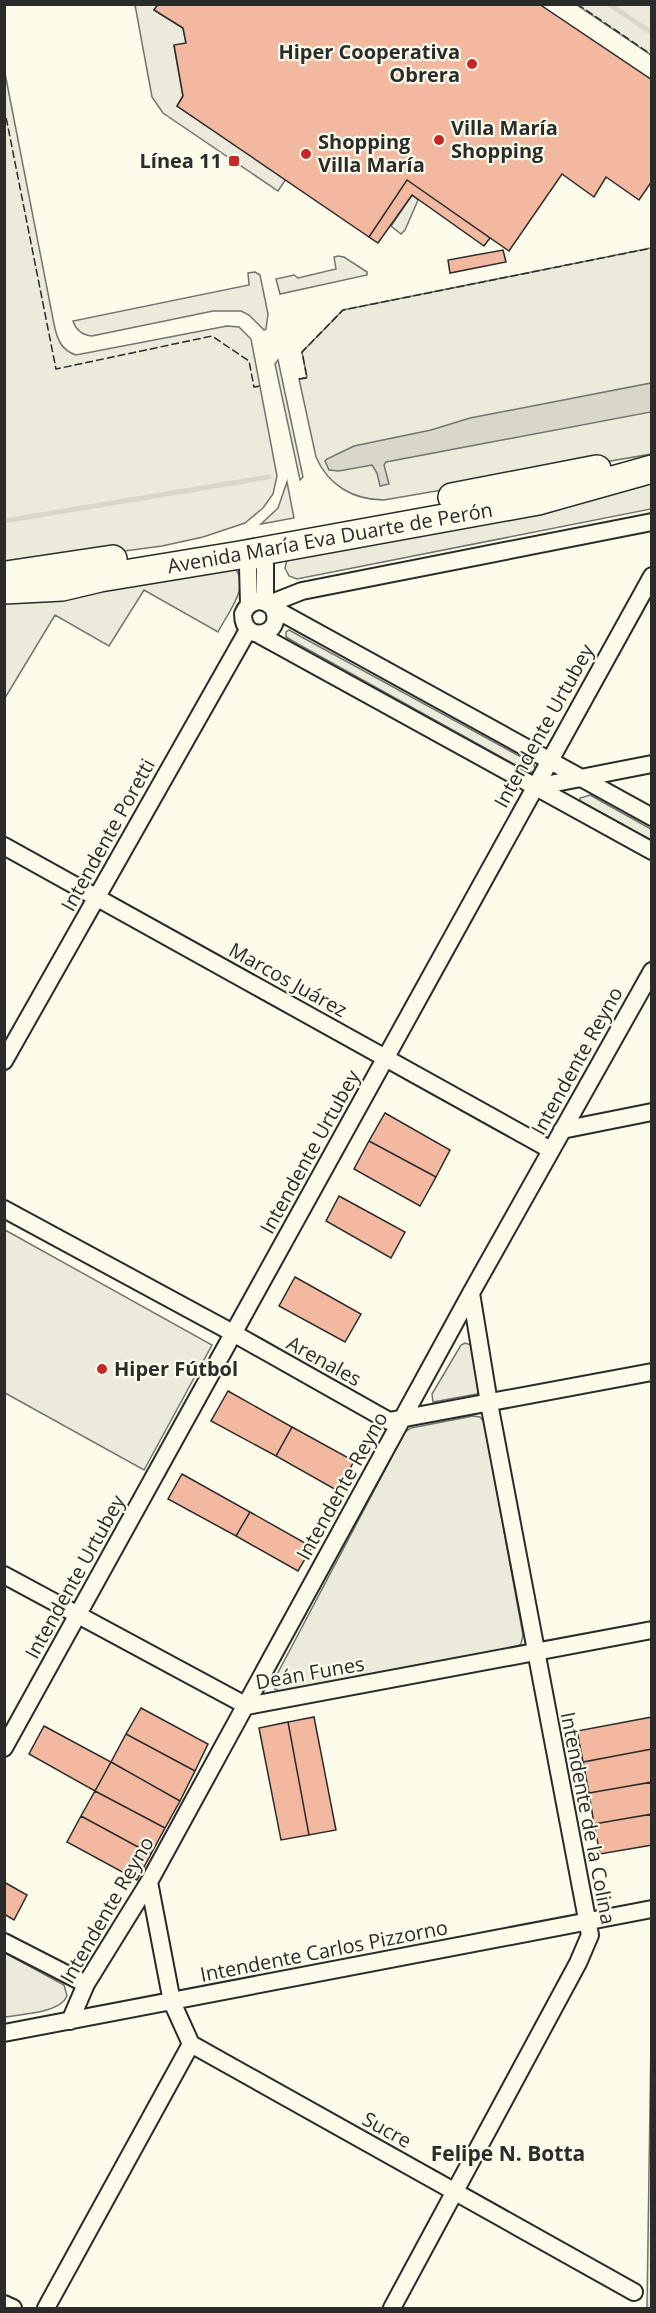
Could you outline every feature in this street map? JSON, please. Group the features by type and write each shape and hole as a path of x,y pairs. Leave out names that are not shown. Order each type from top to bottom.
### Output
{"highway":[{"name":"Avenida María Eva Duarte de Perón","path":"4,590 62,587 594,469 651,461"},
{"name":"Avenida María Eva Duarte de Perón","path":"4,575 259,544 538,501 651,469"}],"street":[{"path":"651,522 302,591 243,614 245,625 253,632 651,851"},
{"path":"253,632 268,631 276,618 264,605 265,565 259,544"},
{"name":"Intendente Urtubey","path":"4,1748 651,576"},
{"path":"264,605 651,818"},
{"name":"Intendente Poretti","path":"4,1061 253,632"},
{"path":"535,787 651,764"},
{"name":"Marcos Juárez","path":"4,846 551,1150"},
{"name":"Intendente Reyno","path":"70,2021 86,1984 149,1882 471,1293 651,971"},
{"path":"562,1130 651,1112"},
{"name":"Arenales","path":"4,1209 233,1333 388,1421 651,1372"},
{"name":"Intendente de la Colina","path":"392,2308 456,2193 578,1963 590,1935 535,1652 471,1293"},
{"name":"Deán Funes","path":"4,1575 247,1706 651,1630"},
{"path":"46,2308 191,2043 172,2002 149,1882"},
{"name":"Intendente Carlos Pizzorno","path":"4,2033 651,1909"},
{"path":"4,1942 86,1984"},
{"name":"Sucre","path":"191,2043 634,2292"},
{"path":"4,2304 13,2308"}],"shaded area":[{"path":"135,5 158,5 154,10 183,28 186,43 174,46 183,96 177,106 286,179 278,191 163,113 152,97"},
{"path":"577,5 651,5 651,55"},
{"path":"4,68 54,324 63,347 76,355 227,326 239,327 251,339 277,476 273,494 263,508 245,523 203,537 162,546 5,567"},
{"path":"412,195 418,200 401,234 391,226"},
{"path":"651,248 651,454 384,500 352,494 327,476 316,457 299,379 307,377 302,352 343,310"},
{"path":"334,257 344,257 367,272 367,275 280,294 276,279 294,275 298,278 336,269"},
{"path":"255,272 260,275 268,314 264,330 249,315 241,311 213,311 92,336 80,332 73,321 249,285 248,273"},
{"path":"278,360 303,477 300,480 275,364"},
{"path":"651,383 651,412 386,462 384,465 389,484 380,486 377,473 372,465 339,471 329,470 325,461 354,446 431,430 470,418"},
{"path":"651,478 651,509 297,579 289,576 285,568 287,560"},
{"path":"287,482 294,518 261,524 278,508"},
{"path":"232,567 238,573 240,589 218,632 144,590 109,646 55,615 5,698 5,599"},
{"path":"289,630 534,764 535,770 530,773 298,644 286,637 286,632"},
{"path":"590,795 651,829 651,840 580,801 580,798"},
{"name":"Hiper Fútbol","path":"5,1230 212,1345 144,1470 5,1393"},
{"path":"465,1343 471,1345 479,1390 477,1394 433,1402 432,1394 461,1345"},
{"path":"473,1416 480,1417 484,1422 523,1635 521,1644 515,1648 281,1692 275,1689 273,1682 405,1432 411,1428"},
{"path":"5,1953 64,1985 67,1996 63,2002 40,2012 5,2017"},
{"path":"651,2036 652,2308 647,2308"}],"building":[{"name":"Villa María Shopping","path":"158,4 539,4 652,80 652,181 639,200 606,177 594,197 562,174 509,251 407,180 369,237 177,106 183,96 174,45 186,43 183,28 154,10"},
{"path":"407,180 490,238 484,246 412,195 378,243 369,237"},
{"path":"503,250 506,262 450,273 448,260"},
{"path":"385,1113 450,1150 436,1177 369,1141"},
{"path":"369,1141 436,1177 420,1206 354,1169"},
{"path":"339,1196 405,1232 391,1258 326,1221"},
{"path":"295,1277 361,1314 345,1342 279,1306"},
{"path":"228,1391 292,1427 276,1456 211,1421"},
{"path":"292,1427 354,1461 338,1491 276,1456"},
{"path":"182,1474 250,1512 236,1536 168,1499"},
{"path":"250,1512 312,1547 298,1571 236,1536"},
{"path":"141,1708 208,1744 195,1771 126,1734"},
{"path":"314,1717 336,1830 309,1835 288,1722"},
{"path":"652,1717 652,1749 583,1762 577,1731"},
{"path":"288,1722 309,1835 281,1840 259,1728"},
{"path":"44,1726 111,1762 95,1791 29,1754"},
{"path":"126,1734 195,1771 180,1801 111,1762"},
{"path":"652,1749 652,1782 589,1793 583,1762"},
{"path":"111,1762 180,1801 165,1828 95,1791"},
{"path":"652,1782 652,1814 594,1824 589,1793"},
{"path":"95,1791 165,1828 151,1854 81,1816"},
{"path":"652,1814 652,1845 600,1854 594,1824"},
{"path":"81,1816 151,1854 137,1880 67,1842"},
{"path":"4,1882 27,1895 14,1920 4,1914"}],"waterway":[{"path":"609,4 652,33"},
{"path":"4,521 269,477"}],"fence":[{"path":"577,4 652,55"},
{"path":"4,107 56,369 212,336 249,361 254,387 261,386"},
{"path":"299,379 307,378 302,352 343,310 652,248"}],"place":[{"name":"Hiper Cooperativa Obrera","path":"472,64"},
{"name":"Villa María Shopping","path":"439,140"},
{"name":"Shopping Villa María","path":"306,154"},
{"name":"Línea 11","path":"234,161"},
{"name":"Hiper Fútbol","path":"102,1369"}],"district":[{"name":"Felipe N. Botta","path":"508,2154"}]}
